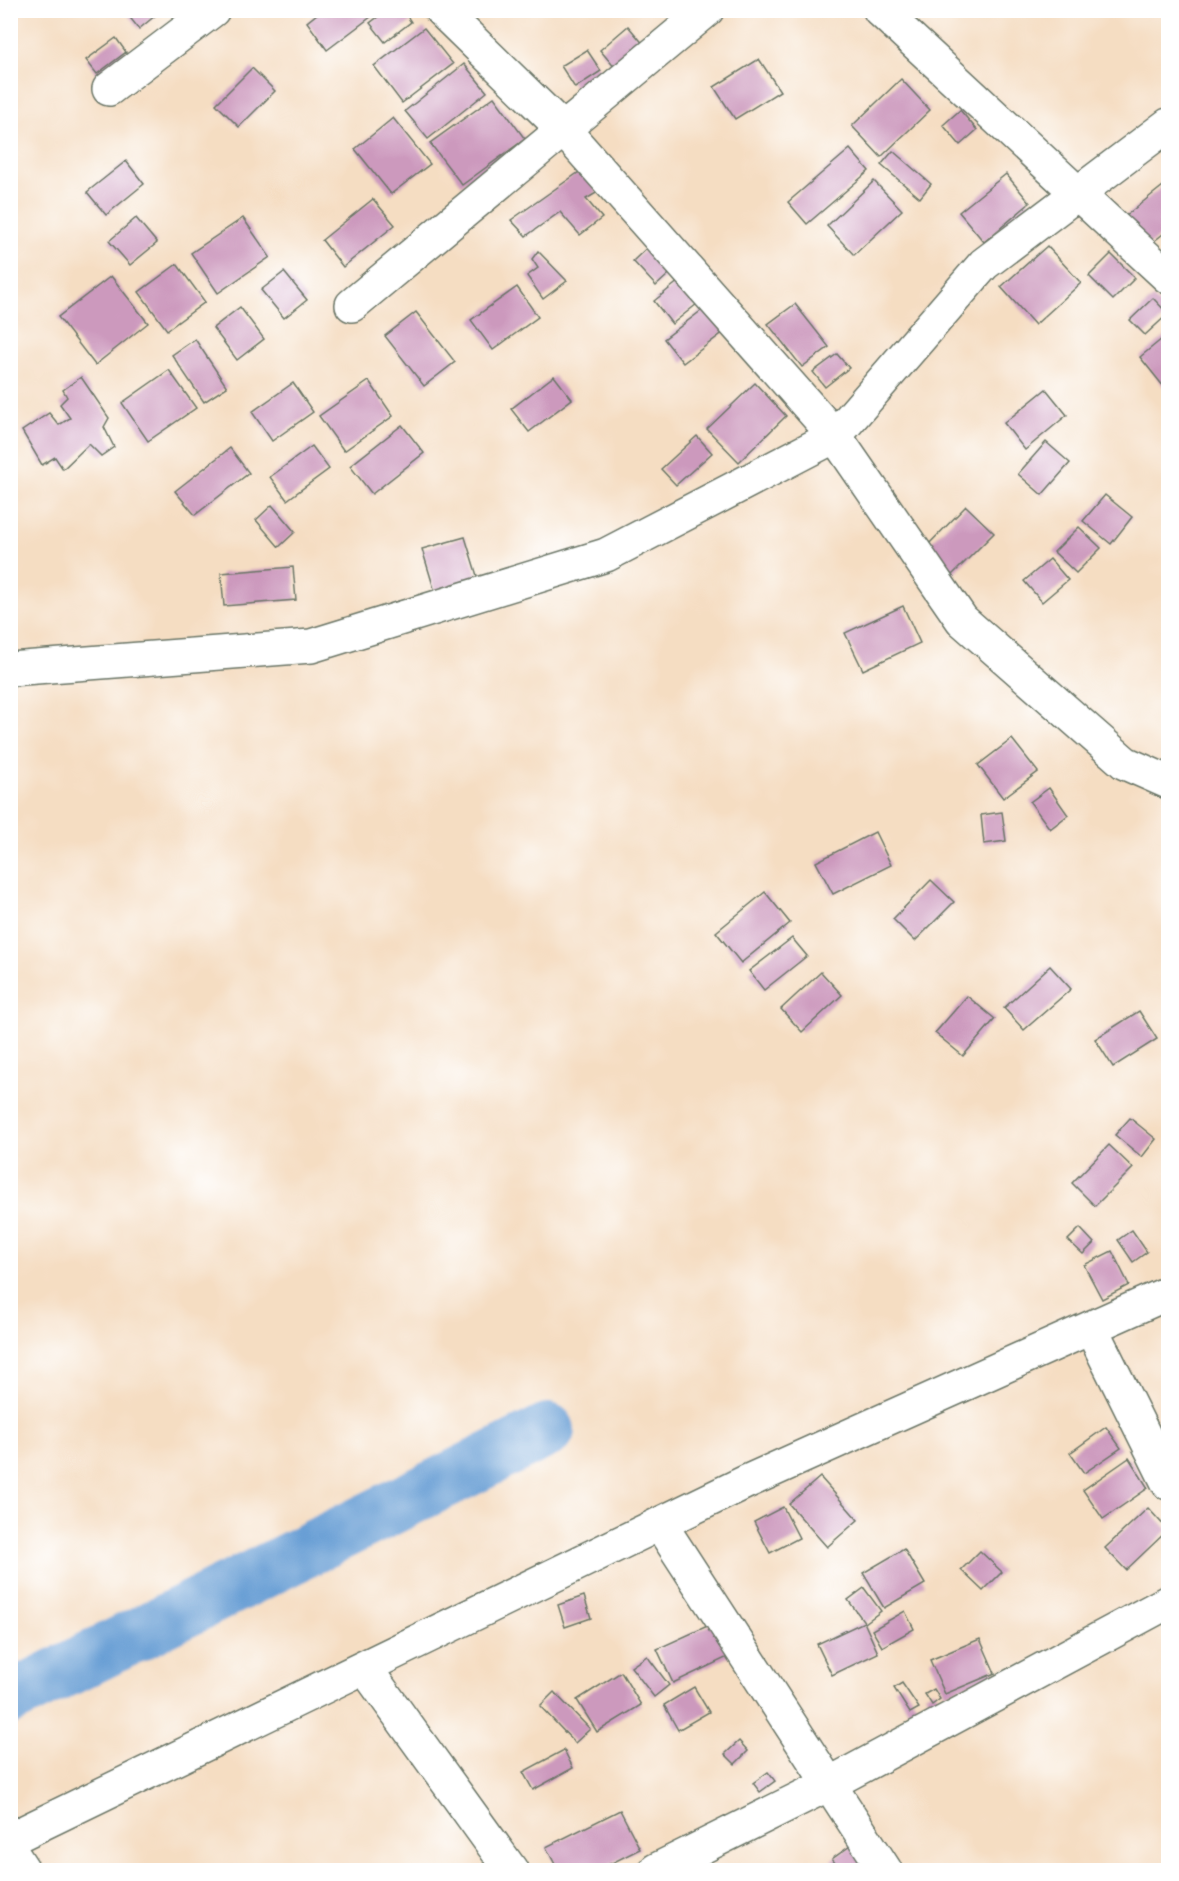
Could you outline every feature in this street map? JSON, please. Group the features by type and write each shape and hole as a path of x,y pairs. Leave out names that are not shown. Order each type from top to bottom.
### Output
{"street":[{"path":"109,89 213,10"},
{"path":"441,10 564,130 835,436 962,620 1125,763 1168,782"},
{"path":"352,305 707,10"},
{"path":"880,10 1168,277"},
{"path":"10,669 311,646 606,555 835,436 984,264 1168,124"},
{"path":"10,1839 746,1482 1168,1293"},
{"path":"1091,1328 1168,1483"},
{"path":"660,1524 885,1870"},
{"path":"656,1870 829,1784 1168,1602"},
{"path":"365,1668 512,1870"},
{"path":"10,1850 23,1870"}],"building":[{"path":"124,10 162,10 139,29"},
{"path":"322,10 380,10 327,50 307,22"},
{"path":"387,10 403,10 411,22 385,42 370,23"},
{"path":"628,26 645,46 616,69 600,50"},
{"path":"424,28 453,64 402,103 374,66"},
{"path":"116,38 126,52 97,74 86,60"},
{"path":"587,50 601,71 575,88 561,66"},
{"path":"759,59 780,91 735,119 714,87"},
{"path":"464,64 487,92 428,139 405,111"},
{"path":"252,68 275,91 239,127 216,104"},
{"path":"901,79 930,110 881,157 852,126"},
{"path":"494,97 525,139 462,185 430,143"},
{"path":"960,110 977,130 960,145 943,125"},
{"path":"393,118 430,164 391,194 355,149"},
{"path":"850,149 869,171 807,224 788,202"},
{"path":"893,151 931,184 920,198 881,165"},
{"path":"126,161 144,184 106,215 87,192"},
{"path":"582,170 598,192 586,199 602,218 580,235 560,212 526,236 511,220"},
{"path":"1006,174 1030,203 984,242 959,212"},
{"path":"874,181 902,210 854,255 827,226"},
{"path":"1168,182 1168,230 1148,246 1124,217"},
{"path":"373,199 395,225 343,267 322,240"},
{"path":"136,218 157,243 130,265 109,241"},
{"path":"243,218 270,257 218,293 191,253"},
{"path":"657,238 680,264 656,286 633,261"},
{"path":"1047,246 1081,283 1035,325 1001,287"},
{"path":"538,251 567,281 543,299 527,276 538,268 532,259"},
{"path":"1111,254 1135,278 1113,300 1089,276"},
{"path":"177,264 205,302 167,330 139,292"},
{"path":"284,272 307,300 284,318 261,290"},
{"path":"111,276 148,323 95,365 58,317"},
{"path":"679,281 697,304 672,324 654,301"},
{"path":"517,287 538,317 493,350 471,320"},
{"path":"1153,298 1168,314 1145,335 1130,320"},
{"path":"710,304 729,328 683,363 664,339"},
{"path":"795,304 829,347 802,367 768,324"},
{"path":"240,307 264,339 237,360 213,328"},
{"path":"416,312 455,362 424,386 385,336"},
{"path":"1168,334 1168,392 1140,357"},
{"path":"195,339 227,387 204,402 172,355"},
{"path":"837,354 849,368 825,387 813,372"},
{"path":"169,370 196,408 148,441 122,403"},
{"path":"554,376 572,399 529,432 511,409"},
{"path":"81,377 109,418 104,427 114,447 101,456 89,444 63,469 55,457 42,465 22,431 49,413 59,425 70,418 60,404 67,397 63,390"},
{"path":"369,381 393,416 344,451 319,416"},
{"path":"293,383 313,412 272,441 252,412"},
{"path":"755,383 786,416 739,462 707,429"},
{"path":"1046,389 1067,415 1025,450 1004,423"},
{"path":"402,425 424,453 372,494 350,466"},
{"path":"697,436 712,453 676,485 661,469"},
{"path":"1046,442 1070,463 1042,495 1018,474"},
{"path":"312,446 329,469 287,500 270,477"},
{"path":"230,448 249,473 195,515 175,491"},
{"path":"1105,495 1132,517 1111,544 1083,521"},
{"path":"272,505 295,532 279,547 256,520"},
{"path":"966,506 994,533 951,576 924,549"},
{"path":"1079,527 1101,548 1076,573 1054,552"},
{"path":"465,537 478,579 435,592 422,549"},
{"path":"1050,559 1068,580 1042,602 1024,581"},
{"path":"293,567 296,600 224,606 221,573"},
{"path":"903,606 920,643 863,670 845,633"},
{"path":"1012,739 1038,772 1003,798 978,765"},
{"path":"1049,788 1068,815 1050,829 1030,802"},
{"path":"1002,812 1006,841 984,844 981,815"},
{"path":"875,832 891,865 833,894 816,862"},
{"path":"931,880 954,902 915,941 893,919"},
{"path":"765,892 790,923 741,963 716,932"},
{"path":"792,938 807,956 764,990 749,971"},
{"path":"1050,966 1071,989 1024,1030 1004,1008"},
{"path":"821,972 842,995 802,1032 781,1009"},
{"path":"967,996 995,1019 963,1056 935,1033"},
{"path":"1139,1011 1157,1039 1113,1067 1095,1039"},
{"path":"1130,1118 1156,1139 1142,1157 1115,1135"},
{"path":"1109,1145 1133,1168 1095,1206 1072,1183"},
{"path":"1080,1228 1094,1243 1083,1254 1068,1240"},
{"path":"1132,1230 1147,1252 1133,1262 1118,1240"},
{"path":"1112,1251 1129,1285 1102,1299 1084,1265"},
{"path":"1106,1427 1121,1448 1084,1473 1070,1453"},
{"path":"1129,1458 1148,1488 1103,1519 1083,1490"},
{"path":"820,1477 858,1520 827,1547 789,1504"},
{"path":"783,1507 799,1538 770,1553 754,1522"},
{"path":"1148,1508 1168,1530 1126,1570 1105,1548"},
{"path":"904,1549 925,1584 884,1608 863,1573"},
{"path":"980,1551 1002,1572 983,1591 961,1570"},
{"path":"864,1588 881,1611 865,1623 848,1600"},
{"path":"584,1596 591,1618 565,1627 558,1605"},
{"path":"905,1611 914,1629 882,1647 872,1630"},
{"path":"864,1622 878,1653 832,1675 817,1644"},
{"path":"714,1623 730,1656 673,1683 657,1649"},
{"path":"980,1639 995,1673 945,1694 930,1660"},
{"path":"647,1656 669,1685 654,1697 631,1667"},
{"path":"621,1672 641,1705 597,1732 577,1700"},
{"path":"902,1683 919,1708 910,1713 894,1688"},
{"path":"694,1687 709,1712 678,1730 664,1705"},
{"path":"934,1689 940,1699 932,1705 925,1694"},
{"path":"554,1692 590,1729 575,1743 540,1706"},
{"path":"739,1741 748,1751 735,1764 725,1754"},
{"path":"564,1750 573,1768 533,1790 523,1772"},
{"path":"768,1772 775,1781 760,1792 753,1783"},
{"path":"620,1810 640,1849 598,1870 558,1870 546,1847"},
{"path":"860,1839 882,1870 840,1870 832,1859"}],"waterway":[{"path":"10,1698 548,1430"}]}
